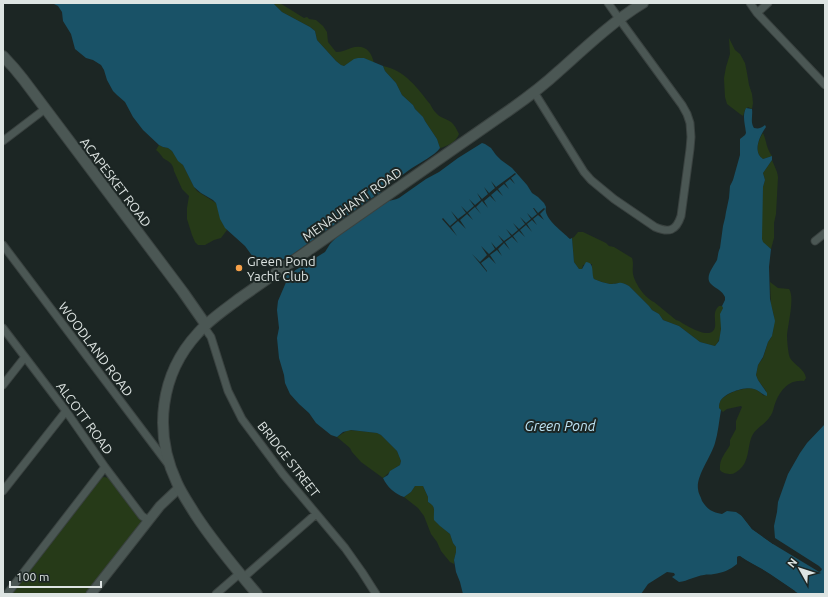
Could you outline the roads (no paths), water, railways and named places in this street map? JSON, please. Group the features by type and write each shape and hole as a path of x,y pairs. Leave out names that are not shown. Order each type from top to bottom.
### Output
{"main road":[{"name":"MENAUHANT ROAD","path":"256,594 213,541 179,488 171,467 165,445 163,408 172,374 182,354 191,341 205,326 240,298 511,109 559,71 594,39 643,3"},
{"name":"ACAPESKET ROAD","path":"3,56 14,68 183,292 205,326"}],"street":[{"path":"534,92 584,172 591,180 614,199 655,227 666,231 672,230 677,226 681,216 690,149 690,124 687,114 608,3"},
{"path":"750,3 757,13 825,85"},
{"path":"757,13 768,3"},
{"path":"3,141 45,109"},
{"path":"815,241 825,233"},
{"name":"WOODLAND ROAD","path":"3,245 171,467"},
{"name":"BRIDGE STREET","path":"205,326 211,337 228,390 242,419 283,474 345,548 376,594"},
{"name":"ALCOTT ROAD","path":"3,328 66,411 105,467 142,516 148,520"},
{"path":"3,385 25,357"},
{"path":"3,491 66,411"},
{"path":"7,594 105,467"},
{"path":"91,594 148,520 179,488"},
{"path":"216,594 241,576 316,514"}],"water":[{"name":"Green Pond","path":"52,3 273,3 282,12 315,31 317,40 341,65 344,66 354,59 364,58 383,66 385,71 396,83 402,95 423,117 437,139 440,148 438,151 387,185 381,191 386,202 399,198 458,158 482,143 485,144 491,148 501,160 512,168 532,193 544,203 547,216 550,220 570,239 572,238 574,262 579,269 582,269 586,262 591,264 594,279 608,284 626,284 652,310 659,314 663,320 679,326 700,342 715,346 719,341 721,329 720,314 725,297 721,291 711,284 709,281 709,275 717,260 720,248 730,186 740,155 740,139 746,133 744,114 746,108 752,109 752,121 754,128 760,128 765,125 766,127 761,134 758,143 758,152 763,159 772,156 772,160 763,173 765,180 763,187 762,239 763,242 771,249 769,267 770,299 775,321 772,336 758,365 756,375 767,393 767,396 756,390 746,388 730,393 722,399 719,405 721,410 716,439 701,472 698,490 702,501 710,510 722,514 727,511 736,512 742,516 752,529 773,544 819,572 821,571 822,569 819,566 775,538 774,526 778,502 788,474 807,443 825,424 825,594 799,594 740,556 737,557 737,564 732,568 717,574 701,576 679,582 672,577 675,575 674,573 667,572 648,584 641,594 463,594 454,560 456,547 450,534 434,520 434,508 428,502 428,497 423,486 415,486 411,492 404,497 392,490 383,478 388,475 390,471 400,465 401,461 397,451 377,433 351,430 343,432 337,437 331,435 316,423 309,413 290,394 285,383 279,358 277,338 279,328 277,310 278,301 287,280 286,276 325,252 330,244 379,193 293,254 270,266 263,265 253,257 245,246 225,228 220,219 216,203 194,187 183,165 178,161 172,151 159,145 143,130 133,117 125,102 113,91 101,65 86,58 75,49 71,34 63,21 62,12 58,6"}],"place":[{"name":"Green Pond Yacht Club","path":"239,268"}]}
